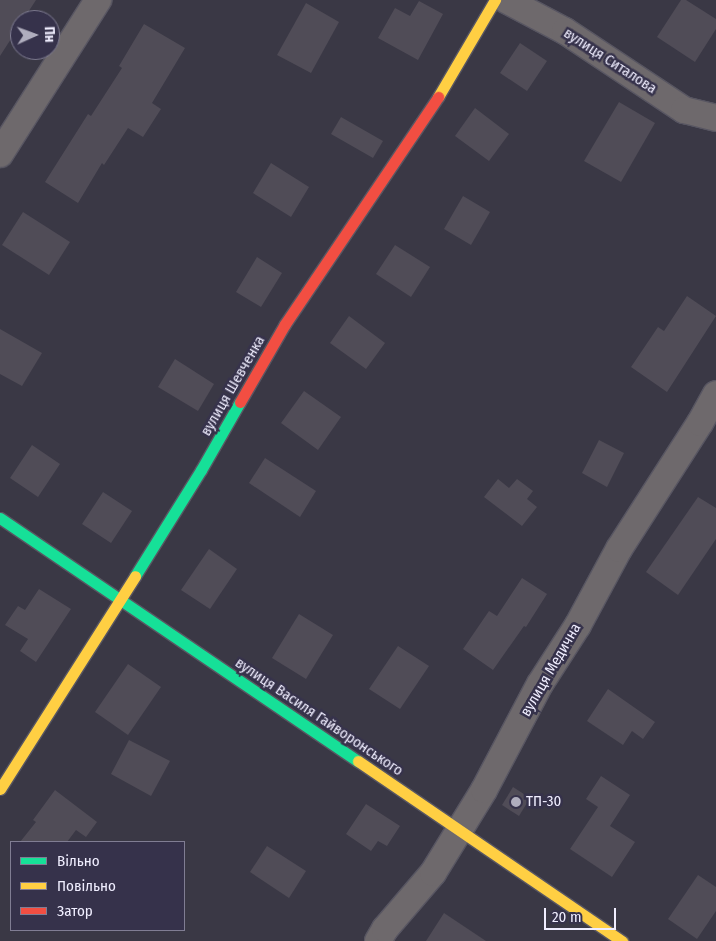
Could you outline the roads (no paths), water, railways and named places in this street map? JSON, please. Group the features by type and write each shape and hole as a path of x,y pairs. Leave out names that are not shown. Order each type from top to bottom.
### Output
{"street":[{"path":"0,154 98,0"},
{"name":"вулиця Шевченка","path":"0,788 121,600 201,470 286,324 454,73 495,0"},
{"name":"вулиця Ситалова","path":"506,0 565,31 684,110 716,118"},
{"name":"вулиця Медична","path":"378,941 385,929 433,873 458,829 484,790 540,684 578,624 619,549 700,423 716,394"},
{"name":"вулиця Василя Гайворонського","path":"0,518 622,941"}],"place":[{"name":"ТП-30","path":"516,802"}]}
